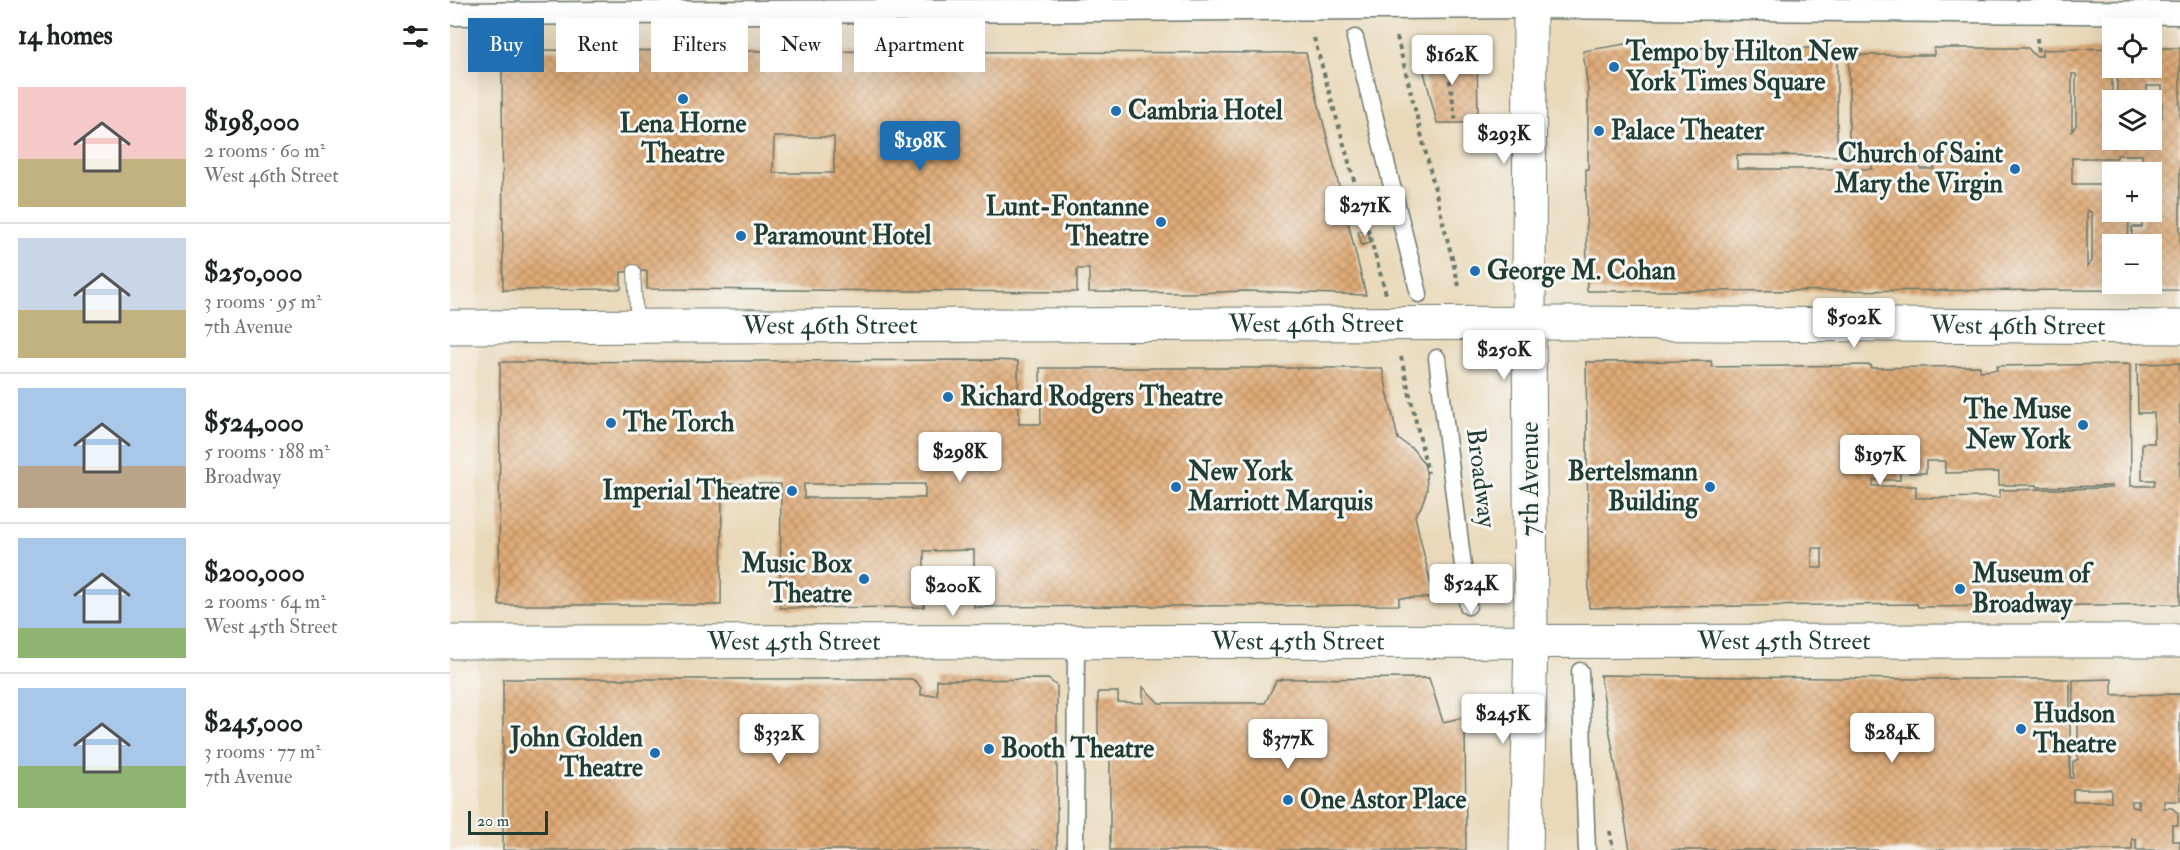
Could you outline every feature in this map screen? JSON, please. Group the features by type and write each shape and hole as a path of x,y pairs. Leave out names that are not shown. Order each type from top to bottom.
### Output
{"main road":[{"name":"7th Avenue","path":"1526,850 1531,640 1530,4"},
{"name":"West 46th Street","path":"450,327 1529,323 2180,327"},
{"name":"West 45th Street","path":"450,642 2180,641"}],"street":[{"path":"450,14 1332,4 1530,4 2180,13"},
{"path":"1354,38 1419,294"},
{"name":"Broadway","path":"1437,358 1468,606"},
{"path":"1075,850 1076,642"},
{"path":"1580,671 1587,850"}],"lane":[{"path":"634,271 637,327"}],"path":[{"path":"1397,37 1460,291"},
{"path":"1314,38 1387,297"},
{"path":"2037,38 2038,56"},
{"path":"1446,53 1456,123"}],"shaded area":[{"path":"479,0 2021,0 2020,27 2102,27 2102,78 2162,78 2162,27 2180,27 2180,850 477,850 479,72 544,72 544,18 479,18"}],"building":[{"path":"1637,42 1640,48 1837,48 1837,156 1737,155 1737,169 1872,169 1872,155 1849,156 1849,55 1934,55 1934,48 2028,48 2035,56 2042,56 2042,50 2102,48 2102,78 2112,78 2112,90 2102,90 2102,150 2162,150 2162,86 2147,86 2147,90 2117,90 2117,78 2162,78 2162,48 2180,48 2180,290 2162,290 2162,234 2132,234 2132,227 2142,227 2142,222 2162,222 2162,162 2142,162 2142,155 2117,155 2117,158 2072,158 2072,184 2102,184 2102,222 2129,222 2128,234 2102,234 2102,290 1587,291 1588,91 1583,51","holes":["2072,74 2076,74 2076,125 2072,131","1920,156 1934,156 1934,169 1920,169","2087,210 2092,213 2092,261 2087,267"]},
{"path":"544,50 556,50 556,72 639,72 639,51 651,51 651,72 748,72 748,51 760,51 760,72 842,72 842,51 854,51 854,72 985,72 985,52 1306,53 1366,295 1245,291 1089,292 1089,269 1077,269 1077,292 647,289 647,271 621,272 621,289 503,290 502,72 544,72","holes":["774,137 834,137 834,173 773,173"]},
{"path":"1419,52 1477,53 1478,123 1437,123"},
{"path":"1367,229 1371,243 1362,245 1358,232"},
{"path":"1018,361 1019,424 1041,424 1040,368 1382,368 1398,439 1413,449 1424,464 1426,472 1427,490 1415,516 1434,598 1399,598 1399,605 974,607 974,550 924,551 924,607 780,608 781,484 722,484 721,605 499,605 500,362","holes":["804,484 925,484 925,498 804,498"]},
{"path":"1711,361 1712,367 1980,366 1980,371 1997,370 1997,366 2130,364 2131,486 2154,486 2155,480 2142,480 2142,443 2154,443 2154,413 2138,413 2137,364 2180,363 2180,604 1589,608 1586,362","holes":["1899,454 1908,454 1909,473 1926,473 1926,461 1945,461 1945,473 1999,472 1999,485 2112,486 2112,488 2000,490 2000,497 1916,498 1916,486 1873,486 1873,480 1900,480","1812,548 1822,548 1822,568 1812,568"]},
{"path":"1600,675 2070,679 2070,778 2073,778 2073,762 2078,759 2078,710 2073,706 2073,680 2112,679 2112,695 2180,694 2180,801 2164,801 2164,808 2172,808 2178,813 2178,825 2172,825 2172,841 2180,841 2180,850 2136,850 2136,840 2132,838 2132,850 1630,850","holes":["2073,789 2111,789 2111,801 2073,801","2132,801 2138,801 2139,808 2132,807"]},
{"name":"One Astor Place","path":"1429,678 1443,722 1465,717 1466,850 1110,850 1110,751 1085,737 1098,737 1098,692 1118,692 1118,702 1143,703 1143,687 1159,703 1265,703 1276,681 1284,679"},
{"path":"503,679 912,679 921,688 921,695 937,695 937,680 1048,679 1057,686 1057,850 503,850"}],"place":[{"name":"Tempo by Hilton New York Times Square","path":"1614,67"},
{"name":"Lena Horne Theatre","path":"683,99"},
{"name":"Cambria Hotel","path":"1116,111"},
{"name":"Palace Theater","path":"1599,131"},
{"name":"Church of Saint Mary the Virgin","path":"2015,169"},
{"name":"Lunt-Fontanne Theatre","path":"1161,222"},
{"name":"Paramount Hotel","path":"741,236"},
{"name":"George M. Cohan","path":"1475,271"},
{"name":"Richard Rodgers Theatre","path":"948,397"},
{"name":"The Torch","path":"611,423"},
{"name":"The Muse New York","path":"2083,425"},
{"name":"New York Marriott Marquis","path":"1176,487"},
{"name":"Bertelsmann Building","path":"1710,487"},
{"name":"Imperial Theatre","path":"792,491"},
{"name":"Music Box Theatre","path":"864,579"},
{"name":"Museum of Broadway","path":"1960,589"},
{"name":"Hudson Theatre","path":"2021,729"},
{"name":"Booth Theatre","path":"989,749"},
{"name":"John Golden Theatre","path":"655,753"},
{"name":"One Astor Place","path":"1288,800"}]}
